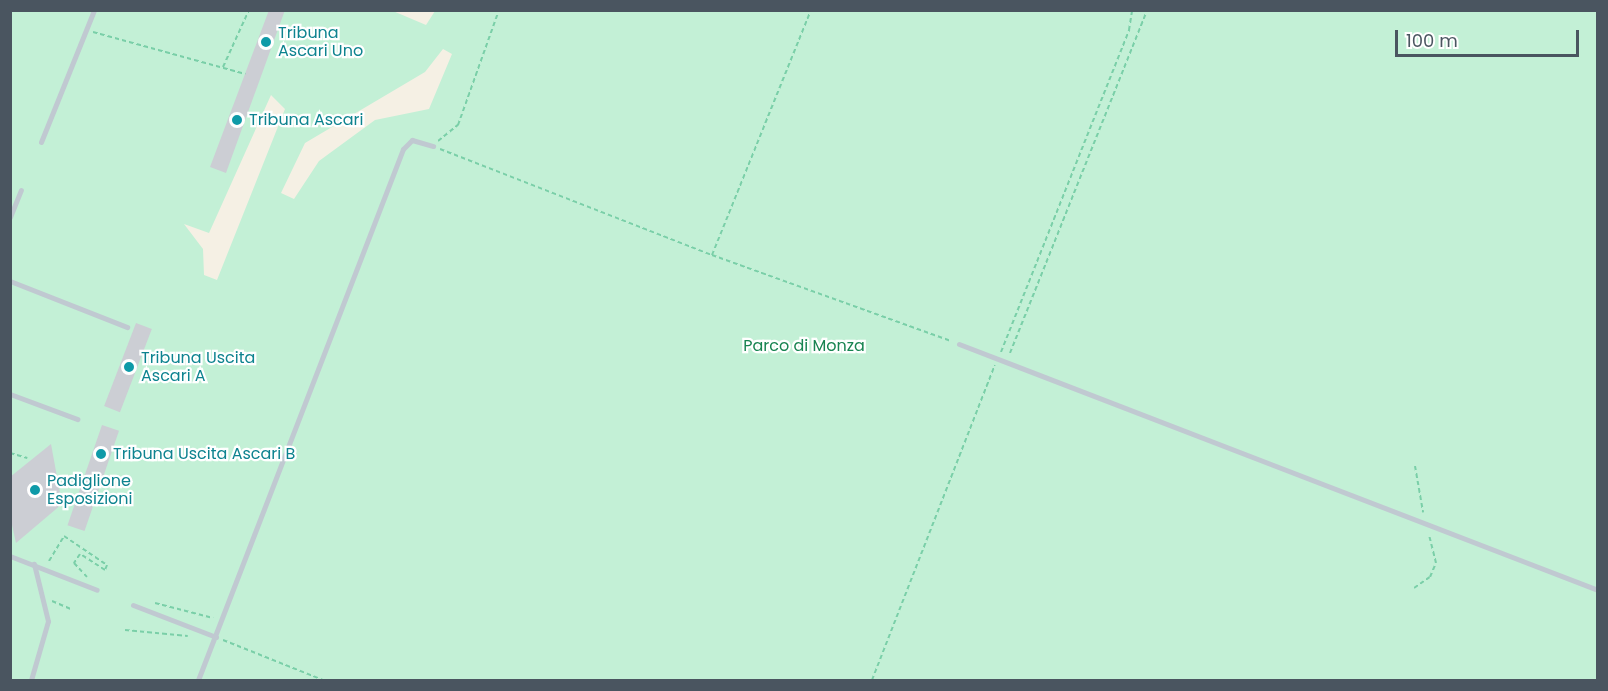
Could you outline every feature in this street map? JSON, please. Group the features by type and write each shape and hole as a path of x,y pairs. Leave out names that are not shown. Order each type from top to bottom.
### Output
{"lane":[{"path":"41,142 94,10"},
{"path":"198,681 403,149 412,140 433,146"},
{"path":"10,217 21,190"},
{"path":"10,281 127,327"},
{"path":"959,345 1598,590"},
{"path":"10,394 77,419"},
{"path":"10,556 97,590"},
{"path":"31,681 48,621 34,564"},
{"path":"133,605 216,637"}],"path":[{"path":"223,67 249,10"},
{"path":"499,10 458,124 433,146 712,255 959,345"},
{"path":"712,255 811,10"},
{"path":"872,681 1129,30 1132,10"},
{"path":"1006,363 1147,10"},
{"path":"87,30 245,74"},
{"path":"10,453 27,458"},
{"path":"45,568 64,536 107,565 105,570 80,554 74,563 92,582"},
{"path":"146,601 201,612 222,621"},
{"path":"58,604 71,609"},
{"path":"125,630 135,633 192,636"},
{"path":"216,637 323,681"}],"green space":[{"name":"Parco di Monza","path":"10,11 1597,11 1597,680 10,680"}],"sand":[{"path":"393,11 435,11 426,25"},
{"path":"443,49 452,54 429,109 375,120 319,161 294,199 281,193 305,143 425,72"},
{"path":"271,95 285,109 217,280 204,275 203,249 184,224 209,233"}],"building":[{"name":"Tribuna Ascari","path":"269,10 285,10 226,173 210,167"},
{"name":"Tribuna Uscita Ascari A","path":"136,323 152,329 120,412 104,406"},
{"path":"102,425 119,431 85,531 67,525"},
{"name":"Padiglione Esposizioni","path":"51,444 62,504 16,543 10,516 10,477"}],"place":[{"name":"Tribuna Ascari Uno","path":"266,42"},
{"name":"Tribuna Ascari","path":"237,120"},
{"name":"Tribuna Uscita Ascari A","path":"129,367"},
{"name":"Tribuna Uscita Ascari B","path":"101,454"},
{"name":"Padiglione Esposizioni","path":"35,490"}]}
